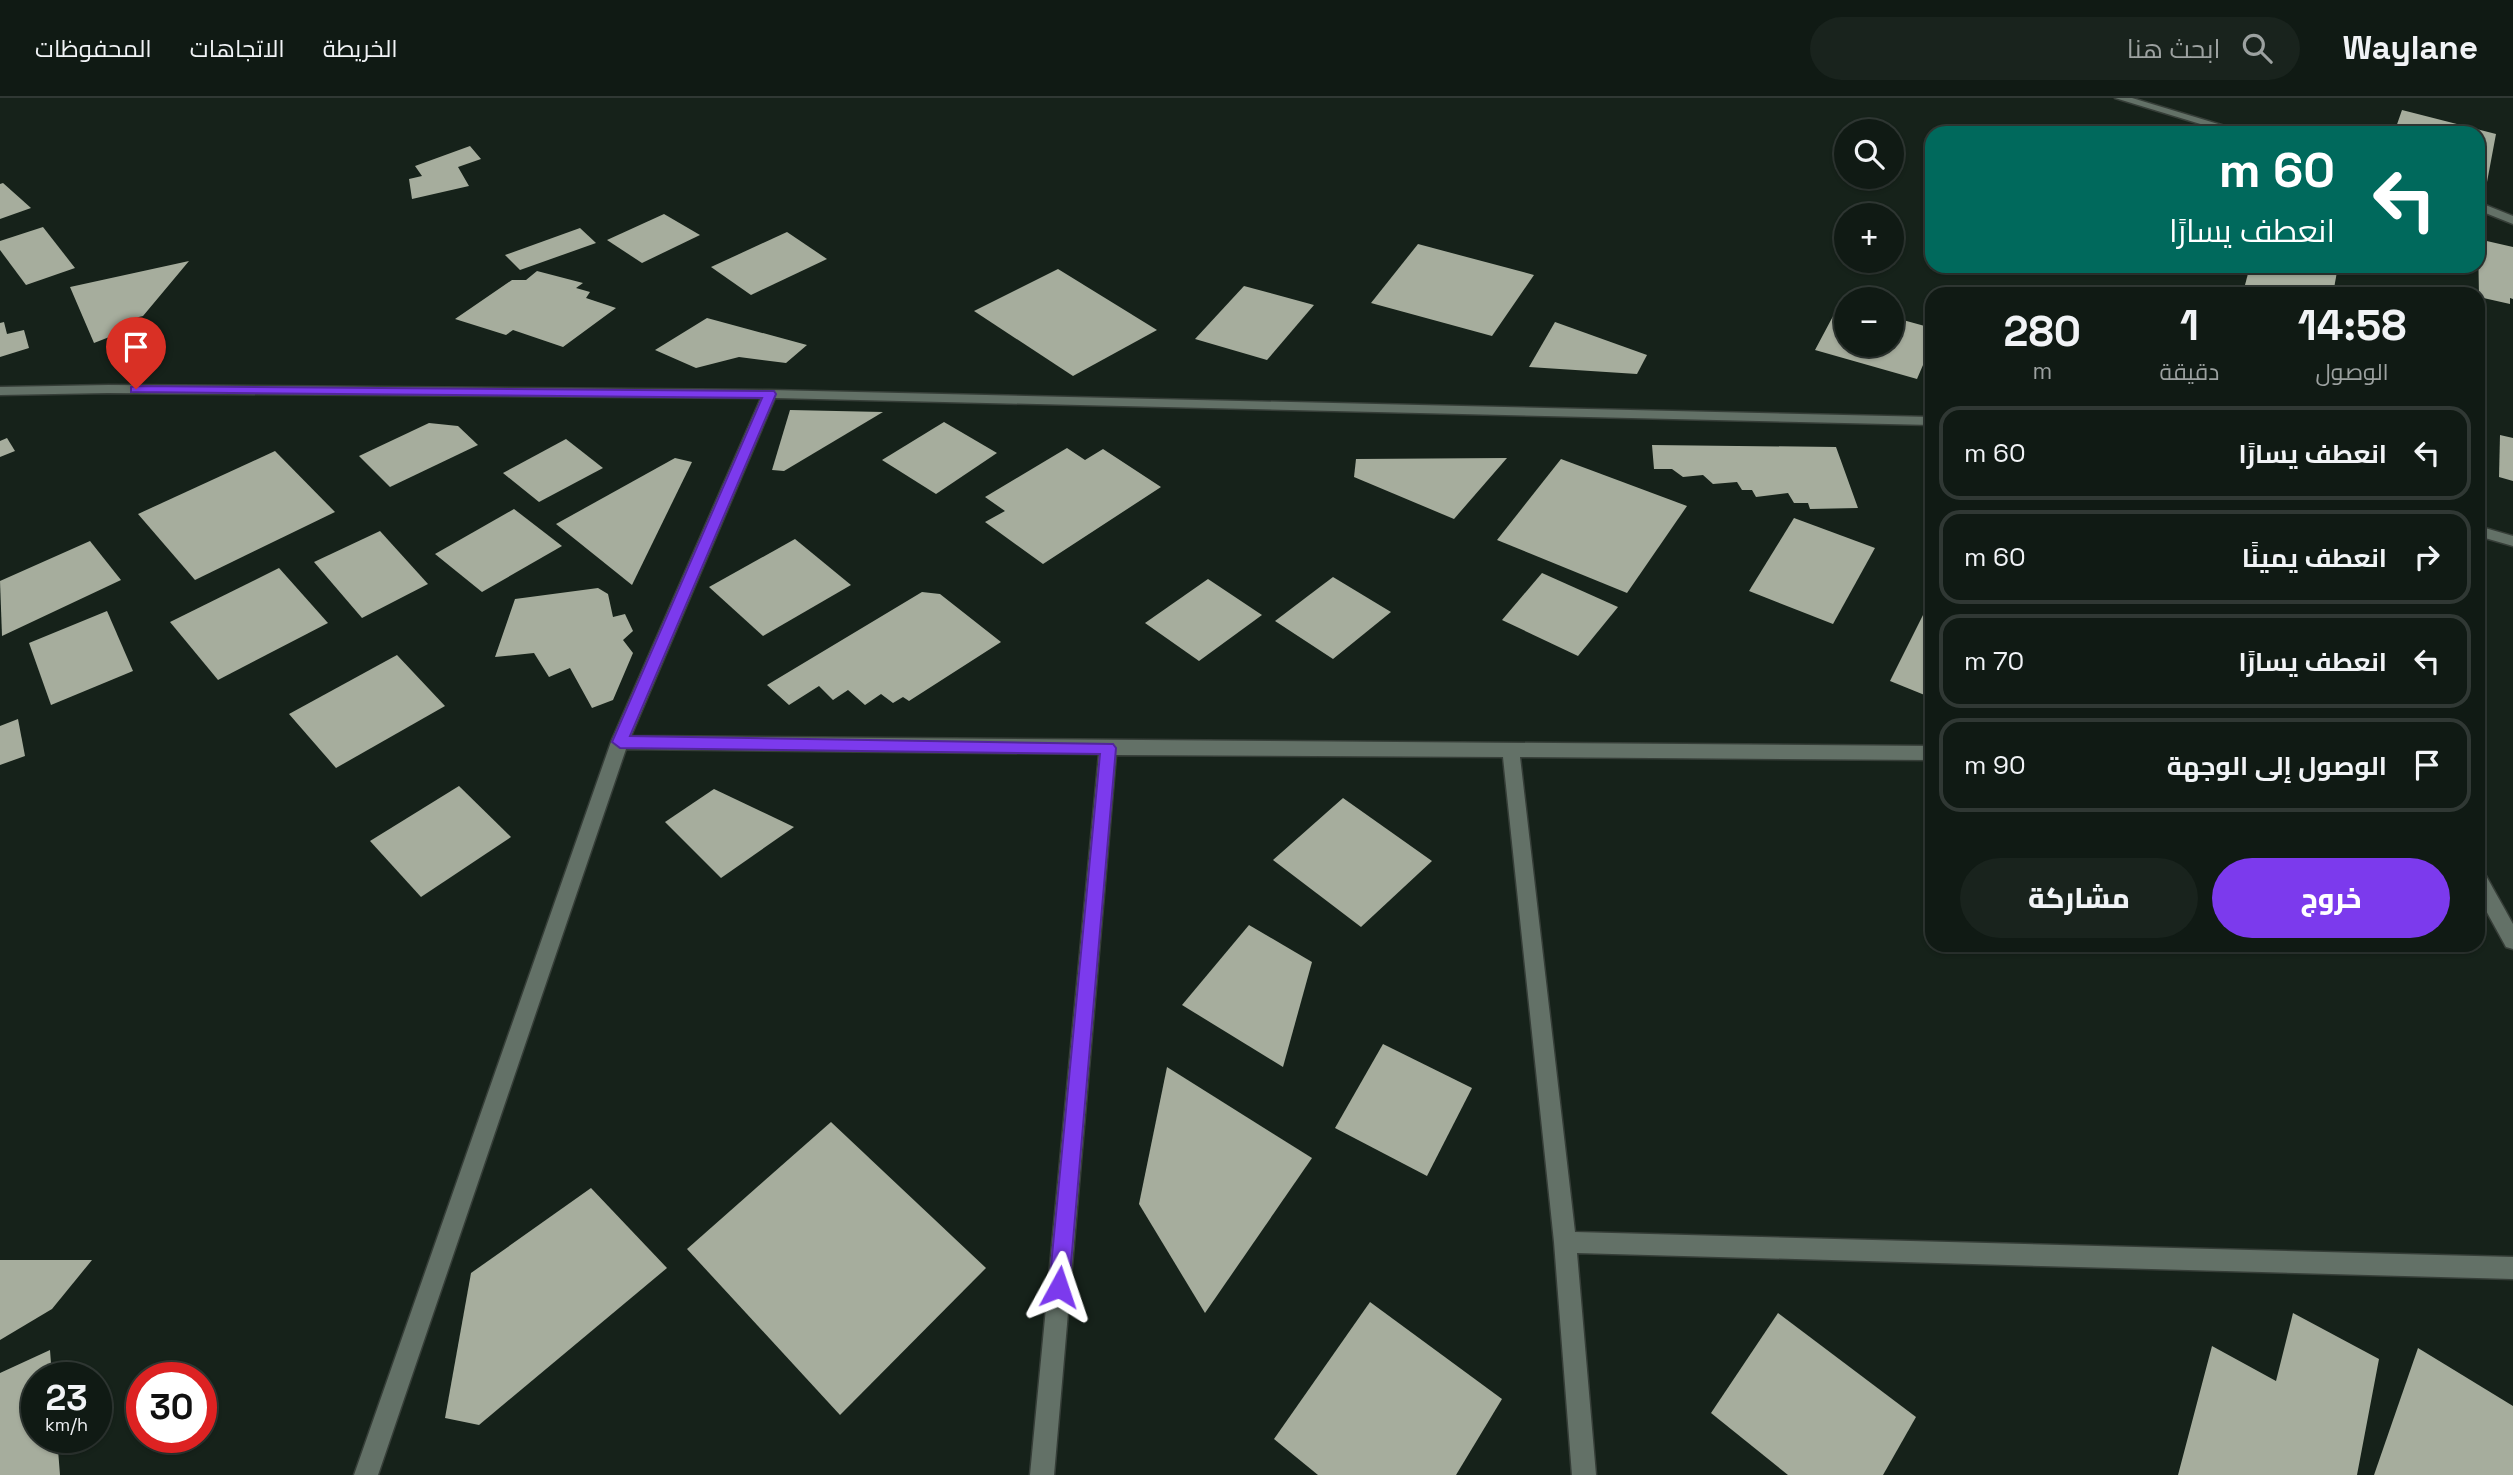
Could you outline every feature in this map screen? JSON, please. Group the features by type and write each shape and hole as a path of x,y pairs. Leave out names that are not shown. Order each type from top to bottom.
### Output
{"street":[{"path":"2120,98 2179,111 2222,126"},
{"path":"2485,209 2513,220"},
{"path":"0,391 108,389 770,394 1925,421"},
{"path":"366,1475 620,742 770,394"},
{"path":"2485,533 2513,541"},
{"path":"620,742 1108,748 1925,752"},
{"path":"1042,1475 1108,748"},
{"path":"1511,750 1565,1242 1584,1475"},
{"path":"2485,891 2513,941"},
{"path":"1565,1242 2513,1268"}],"building":[{"path":"2402,110 2465,126 2396,126"},
{"path":"2485,131 2496,134 2487,182 2485,181"},
{"path":"470,146 481,159 458,167 469,186 412,199 409,179 422,176 415,166"},
{"path":"3,183 31,208 0,219 0,184"},
{"path":"664,214 700,235 642,263 607,240"},
{"path":"43,227 75,268 26,285 0,250 0,241"},
{"path":"580,228 596,243 520,270 505,255"},
{"path":"787,232 827,259 751,295 711,267"},
{"path":"2485,241 2513,247 2513,299 2510,298 2510,304 2485,298 2485,287 2479,287 2479,273 2485,273"},
{"path":"1418,244 1534,275 1492,336 1371,303"},
{"path":"189,261 143,316 122,321 117,334 94,343 70,287"},
{"path":"1058,269 1157,330 1073,376 974,311"},
{"path":"537,271 583,283 576,288 590,292 586,298 616,308 563,347 513,330 506,335 455,319 512,280 526,280"},
{"path":"2248,273 2337,273 2334,287 2245,285"},
{"path":"1244,286 1314,305 1267,360 1195,339"},
{"path":"1834,314 1834,355 1815,350"},
{"path":"707,318 807,345 786,363 739,357 696,368 655,350"},
{"path":"1904,320 1925,326 1925,360 1917,379 1840,357 1904,357"},
{"path":"4,322 7,334 24,330 29,348 0,357 0,323"},
{"path":"1555,322 1647,355 1637,374 1529,367"},
{"path":"790,410 883,412 784,471 772,470"},
{"path":"944,422 997,453 936,494 882,460"},
{"path":"429,423 458,426 478,445 390,487 359,456"},
{"path":"2500,435 2513,438 2513,481 2499,477"},
{"path":"7,438 15,451 0,457 0,441"},
{"path":"566,439 603,468 539,502 503,473"},
{"path":"1652,445 1836,447 1858,508 1810,509 1808,503 1794,503 1788,493 1756,497 1752,490 1742,490 1737,482 1713,484 1703,475 1683,477 1672,469 1654,469"},
{"path":"1067,448 1085,460 1103,449 1161,487 1043,564 985,522 1005,511 985,497"},
{"path":"275,451 335,512 195,580 138,514"},
{"path":"675,458 692,462 632,585 556,524"},
{"path":"1507,458 1454,519 1354,477 1356,459"},
{"path":"1561,459 1687,506 1627,593 1497,540"},
{"path":"514,509 562,546 482,592 435,554"},
{"path":"1794,518 1875,548 1833,624 1749,591"},
{"path":"380,531 428,584 362,618 314,562"},
{"path":"795,539 851,585 763,636 709,587"},
{"path":"90,541 121,580 2,636 0,581"},
{"path":"279,568 328,623 218,680 170,622"},
{"path":"1542,573 1618,607 1578,656 1502,620"},
{"path":"1333,577 1391,612 1333,659 1275,621"},
{"path":"1208,579 1262,615 1199,661 1145,623"},
{"path":"598,588 608,594 613,617 625,614 633,631 623,640 633,653 613,700 592,708 570,668 549,677 534,653 495,657 515,599"},
{"path":"922,592 940,594 1001,642 909,701 903,697 893,703 881,694 865,705 848,690 833,700 819,686 789,705 767,685"},
{"path":"107,611 133,671 51,705 29,643"},
{"path":"1925,611 1925,695 1890,681"},
{"path":"397,655 445,706 336,768 289,714"},
{"path":"18,719 25,756 0,765 0,726"},
{"path":"459,786 511,837 421,897 370,841"},
{"path":"714,789 794,827 721,878 665,822"},
{"path":"1343,798 1432,861 1361,927 1273,860"},
{"path":"1249,925 1312,962 1283,1067 1182,1005"},
{"path":"1383,1044 1472,1088 1427,1176 1335,1128"},
{"path":"1167,1067 1312,1158 1205,1313 1139,1204"},
{"path":"831,1122 986,1268 840,1415 687,1249"},
{"path":"591,1188 667,1268 479,1425 445,1418 471,1273"},
{"path":"0,1260 92,1260 52,1309 0,1340"},
{"path":"1370,1302 1502,1399 1456,1475 1318,1475 1274,1439"},
{"path":"1778,1313 1916,1417 1883,1475 1788,1475 1711,1413"},
{"path":"2293,1313 2379,1359 2357,1475 2178,1475 2212,1346 2276,1381"},
{"path":"2418,1348 2513,1406 2513,1475 2374,1475"},
{"path":"50,1350 51,1362 24,1362"},
{"path":"21,1363 21,1453 58,1453 60,1475 0,1475 0,1373"}],"route":[{"path":"136,389 770,394 620,742 1108,748 1059,1287"}]}
